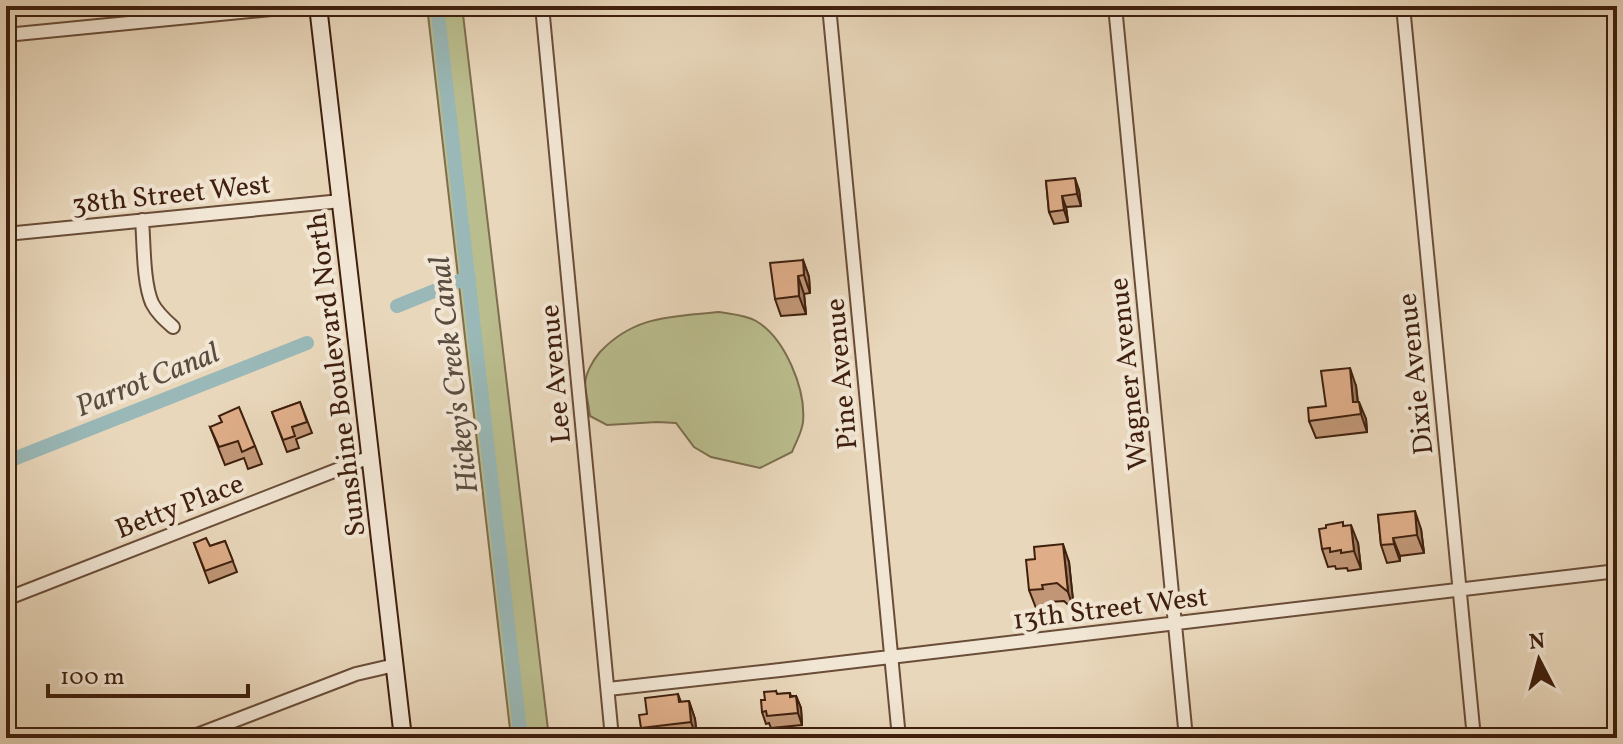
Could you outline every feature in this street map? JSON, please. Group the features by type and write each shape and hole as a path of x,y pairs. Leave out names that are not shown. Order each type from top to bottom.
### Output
{"street":[{"path":"6,35 302,6"},
{"name":"Sunshine Boulevard North","path":"318,6 403,738"},
{"name":"Lee Avenue","path":"542,6 612,738"},
{"name":"Pine Avenue","path":"829,6 899,738"},
{"name":"Wagner Avenue","path":"1115,6 1186,738"},
{"name":"Dixie Avenue","path":"1403,6 1474,738"},
{"name":"38th Street West","path":"6,234 341,201"},
{"path":"142,220 152,303 173,327"},
{"name":"Betty Place","path":"6,599 370,457"},
{"name":"13th Street West","path":"608,689 1617,571"},
{"path":"189,738 342,679 395,665"}],"green space":[{"path":"427,6 462,6 549,738 511,738"},
{"path":"719,312 756,321 776,339 792,366 803,409 802,426 792,452 760,468 711,457 694,447 676,423 607,425 590,416 586,376 597,355 613,340 641,324 655,320"}],"building":[{"path":"1075,178 1077,194 1062,196 1064,210 1049,212 1046,181"},
{"path":"803,260 804,275 798,276 799,296 775,299 770,263"},
{"path":"1350,368 1353,402 1359,402 1361,414 1309,421 1308,408 1326,406 1321,371"},
{"path":"300,402 307,422 292,427 295,436 283,440 272,412"},
{"path":"239,407 255,446 242,452 238,441 219,447 210,427 222,422 219,416"},
{"path":"1415,511 1417,535 1393,538 1394,544 1381,545 1378,515"},
{"path":"1343,522 1343,526 1351,525 1354,551 1341,553 1341,550 1330,552 1330,548 1322,549 1319,529"},
{"path":"206,538 210,546 225,541 233,561 205,571 194,543"},
{"path":"1063,544 1068,592 1057,583 1042,585 1043,589 1029,590 1026,560 1035,559 1034,547"},
{"path":"776,691 777,694 796,696 798,713 767,716 766,711 762,712 764,692"},
{"path":"678,694 679,702 689,701 691,722 641,728 639,715 647,714 645,698"}],"waterway":[{"name":"Hickey's Creek Canal","path":"437,6 521,738"},
{"name":"Parrot Canal","path":"397,306 469,277"},
{"name":"Parrot Canal","path":"6,462 307,343"}]}
